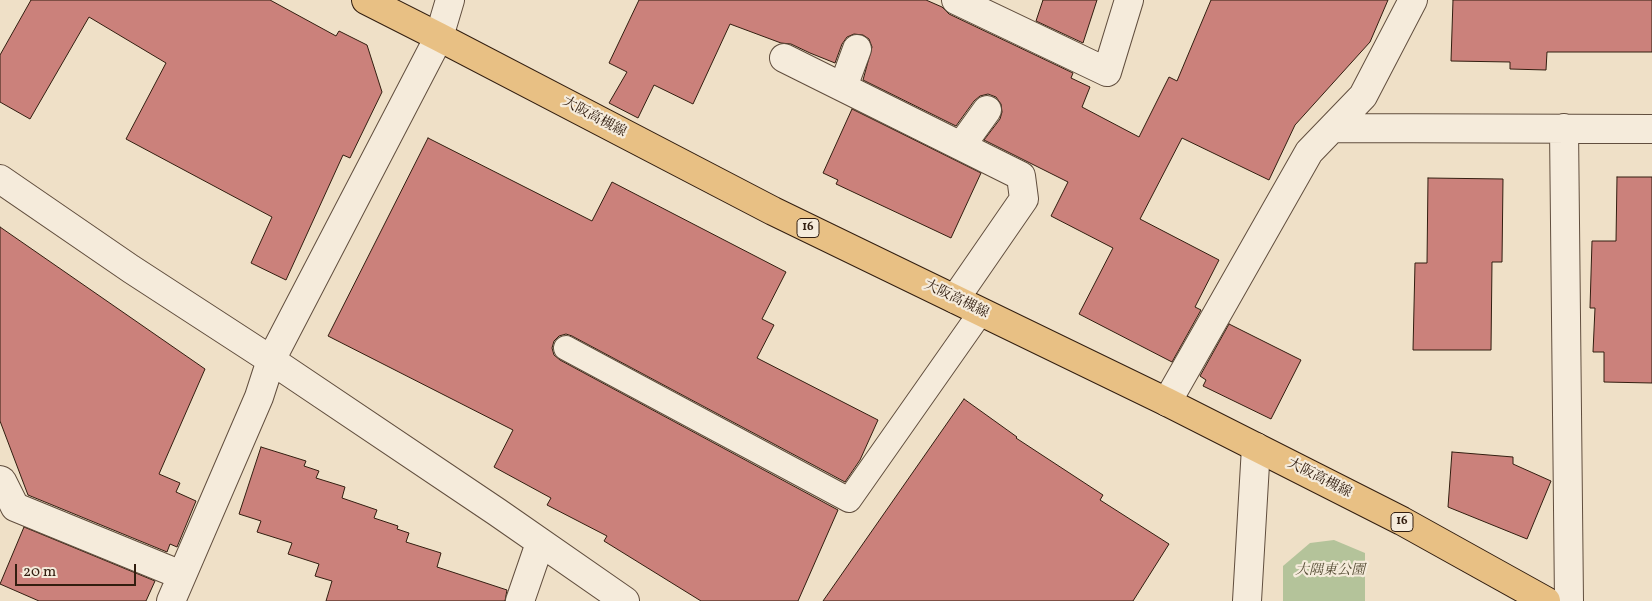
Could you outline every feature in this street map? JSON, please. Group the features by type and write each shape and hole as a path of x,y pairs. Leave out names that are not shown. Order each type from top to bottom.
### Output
{"main road":[{"name":"大阪高槻線","path":"366,0 439,36 773,211 1167,402 1402,521 1546,601"}],"street":[{"path":"171,601 259,397 271,360 439,36 450,0"},
{"path":"956,0 1106,72 1129,0"},
{"path":"1167,402 1309,152 1363,96 1413,0"},
{"path":"843,88 857,49"},
{"path":"784,58 1021,176 1024,199 955,299"},
{"path":"961,146 987,110"},
{"path":"1333,128 1652,129"},
{"path":"1564,128 1569,601"},
{"path":"0,179 131,269 271,360 497,512 625,601"},
{"path":"1247,601 1256,447"},
{"path":"0,480 15,507 182,575"},
{"path":"520,601 540,543"}],"lane":[{"path":"566,348 850,500 982,312"}],"green space":[{"name":"大隅東公園","path":"1334,540 1365,553 1365,601 1283,601 1283,566 1310,543"}],"building":[{"path":"31,0 270,0 336,36 339,31 367,45 382,92 350,158 343,155 286,280 251,263 272,217 126,139 166,63 89,17 30,119 0,102 0,55"},
{"path":"639,0 926,0 942,7 949,14 1073,73 1071,78 1090,87 1082,107 1139,137 1169,77 1177,81 1211,0 1388,0 1370,42 1295,125 1269,180 1182,138 1140,219 1219,260 1195,307 1201,310 1172,362 1079,314 1113,248 1051,216 1068,182 984,140 1000,119 1002,112 1001,104 996,97 988,94 980,96 974,101 956,126 863,80 872,47 869,39 863,35 854,34 847,37 842,44 835,63 791,44 781,43 730,24 693,104 654,85 638,118 609,103 627,72 609,63"},
{"path":"1043,0 1097,0 1083,43 1036,21"},
{"path":"1453,0 1652,0 1652,52 1547,52 1546,70 1510,69 1510,62 1451,61"},
{"path":"852,109 981,173 951,238 836,184 838,180 823,173"},
{"path":"428,138 592,221 612,182 786,272 762,319 774,325 757,358 878,420 860,460 845,482 572,336 566,334 559,336 554,341 552,348 554,355 560,360 838,510 798,601 701,601 604,541 607,536 547,505 551,498 494,467 513,430 328,336"},
{"path":"1617,177 1652,177 1652,383 1604,382 1604,352 1593,352 1595,308 1590,308 1592,241 1616,241"},
{"path":"1428,178 1503,179 1502,262 1492,262 1491,350 1413,350 1415,263 1427,263"},
{"path":"0,227 205,369 159,474 180,483 176,492 196,501 177,547 170,544 167,552 28,495 0,421"},
{"path":"1229,324 1301,360 1271,419 1203,386 1206,380 1200,376"},
{"path":"964,399 1016,438 1103,495 1100,500 1169,544 1133,601 823,601"},
{"path":"261,447 306,461 304,466 319,471 316,478 345,487 342,498 377,510 374,518 398,526 397,529 409,533 406,542 441,553 437,567 507,590 505,601 326,601 332,581 315,576 319,564 288,554 292,543 257,532 261,521 239,514"},
{"path":"1452,452 1513,457 1513,464 1551,481 1527,539 1448,507"},
{"path":"24,527 155,581 146,601 39,601 0,584"}]}
